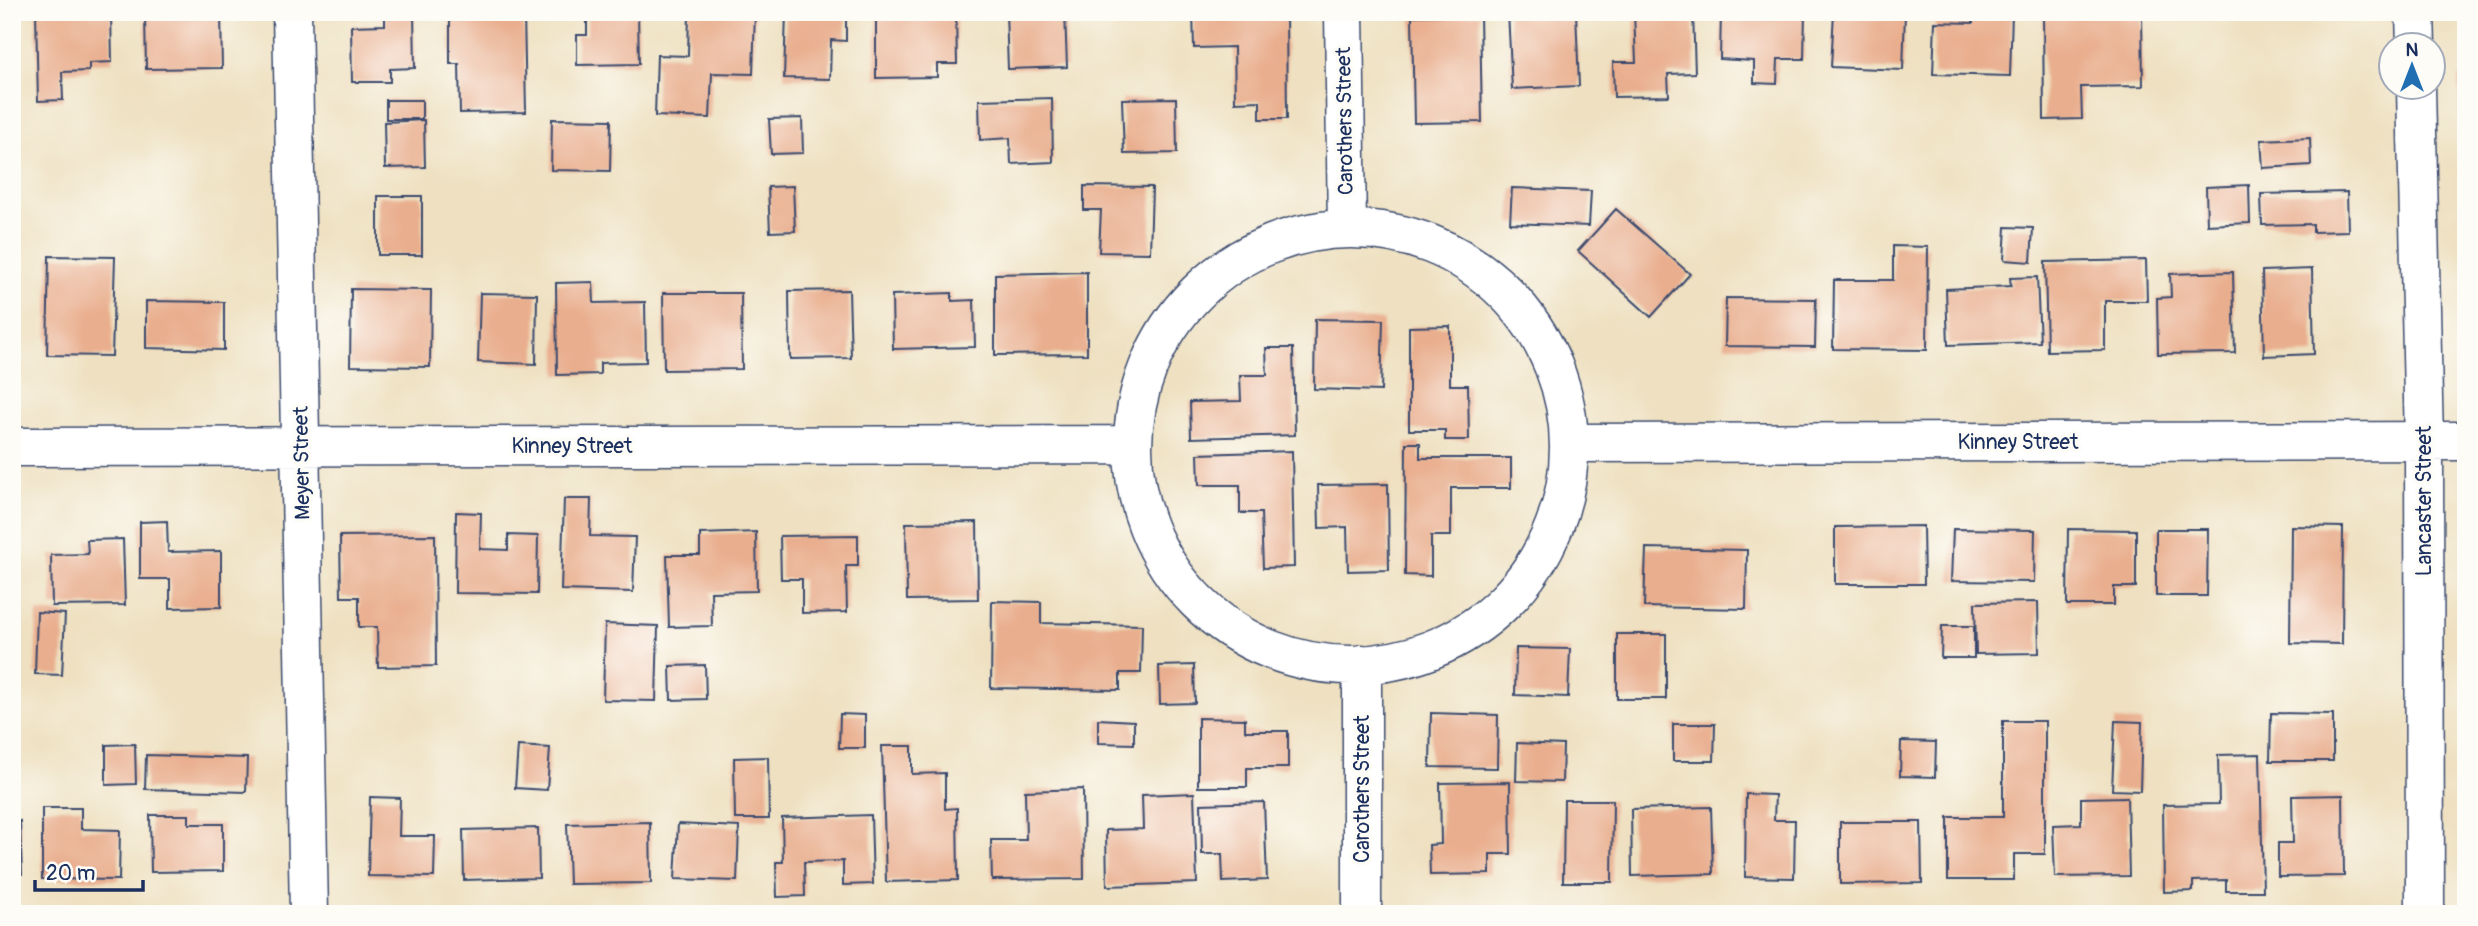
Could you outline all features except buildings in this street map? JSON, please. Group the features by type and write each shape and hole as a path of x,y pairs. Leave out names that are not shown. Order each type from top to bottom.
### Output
{"street":[{"name":"Meyer Street","path":"292,12 309,914"},
{"name":"Carothers Street","path":"1344,12 1347,229"},
{"path":"2415,12 2416,32"},
{"name":"Lancaster Street","path":"2416,102 2424,442 2426,914"},
{"path":"1347,229 1381,231 1415,238 1447,251 1477,268 1503,290 1526,316 1549,355 1567,409 1570,443 1561,509 1532,569 1511,595 1468,630 1428,651 1362,664 1327,663 1292,656 1258,643 1227,626 1200,604 1176,577 1157,547 1143,514 1135,480 1132,445 1139,393 1157,345 1187,303 1205,284 1247,255 1271,244 1296,236 1347,229"},
{"name":"Kinney Street","path":"1570,443 2466,441"},
{"name":"Kinney Street","path":"12,447 1132,445"},
{"name":"Carothers Street","path":"1362,664 1362,914"}]}
